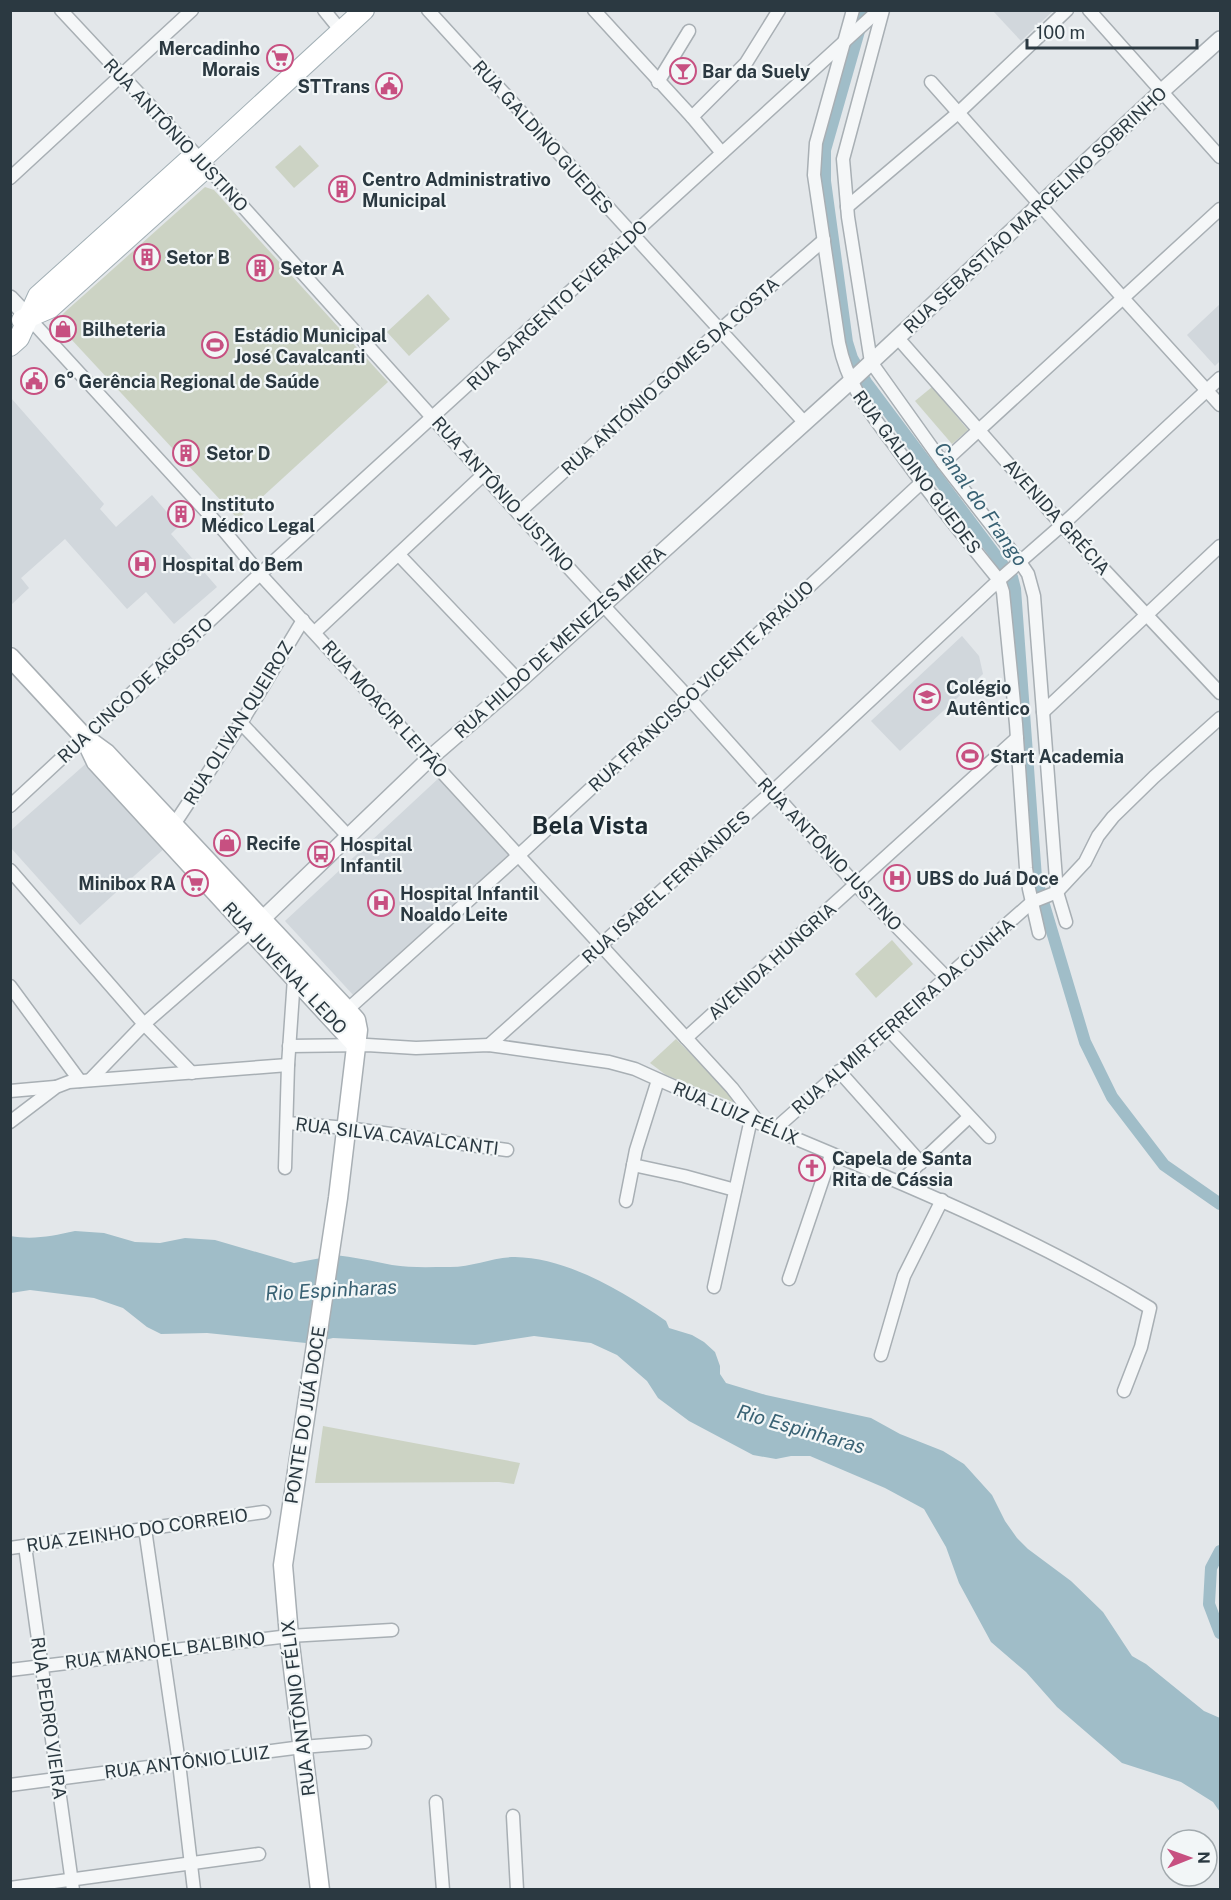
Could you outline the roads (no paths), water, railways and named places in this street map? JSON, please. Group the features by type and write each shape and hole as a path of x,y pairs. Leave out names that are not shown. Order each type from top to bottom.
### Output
{"main road":[{"path":"10,346 19,338 19,321 50,308 200,172 201,160 364,10"},
{"name":"RUA JUVENAL LEDO","path":"10,657 84,737 106,753 173,826 257,925 294,978 357,1045"},
{"name":"RUA JUVENAL LEDO","path":"84,737 96,762 189,865 257,925 356,1020 357,1045"},
{"name":"PONTE DO JUÁ DOCE","path":"288,1527 338,1198 357,1045"},
{"name":"RUA ANTÔNIO FÉLIX","path":"288,1527 284,1583 320,1890"}],"street":[{"name":"RUA ANTÔNIO JUSTINO","path":"61,10 201,160 483,475 688,697 856,885 946,977"},
{"path":"10,178 192,10"},
{"path":"324,10 341,31"},
{"name":"RUA GALDINO GUEDES","path":"428,10 804,422"},
{"path":"594,10 722,153"},
{"path":"692,117 746,63 779,10"},
{"name":"RUA GALDINO GUEDES","path":"853,10 848,39 816,143 814,159 814,175 839,343 850,382 921,483 999,580 1004,592 1026,868 1035,901 1040,933"},
{"path":"847,207 958,113 1067,10"},
{"path":"1089,10 1221,157"},
{"name":"RUA GALDINO GUEDES","path":"879,12 844,152 843,168 871,362 943,463 1028,573 1034,597 1055,893 1066,922"},
{"name":"RUA SARGENTO EVERALDO","path":"260,574 879,12"},
{"path":"658,82 689,31"},
{"name":"RUA SEBASTIÃO MARCELINO SOBRINHO","path":"850,382 1162,91 1221,39"},
{"path":"932,82 1221,405"},
{"path":"943,463 1122,297 1221,209"},
{"name":"RUA ANTÓNIO GOMES DA COSTA","path":"518,513 720,330 824,240"},
{"name":"RUA MOACIR LEITÃO","path":"10,298 19,321 225,532 260,574 732,1088 755,1120"},
{"name":"AVENIDA GRÉCIA","path":"897,338 1062,525 1221,693"},
{"name":"RUA ISABEL FERNANDES","path":"489,1045 772,792 999,580 1221,378"},
{"name":"RUA HILDO DE MENEZES MEIRA","path":"85,1080 144,1024 257,925 430,758 519,681 850,382"},
{"name":"RUA OLIVAN QUEIROZ","path":"315,632 483,475"},
{"name":"RUA FRANCISCO VICENTE ARAÚJO","path":"347,1010 519,855 921,483"},
{"path":"1043,712 1221,546"},
{"path":"399,555 519,681"},
{"name":"RUA CINCO DE AGOSTO","path":"10,806 260,574"},
{"name":"RUA OLIVAN QUEIROZ","path":"173,826 241,723 303,620"},
{"name":"RUA ALMIR FERREIRA DA CUNHA","path":"775,1129 887,1028 1035,901 1055,893 1085,862 1098,836 1113,817 1221,718"},
{"path":"241,723 349,837"},
{"name":"AVENIDA HUNGRIA","path":"686,1038 1017,738"},
{"path":"10,870 144,1024 192,1073"},
{"path":"285,1168 288,1065 294,978"},
{"path":"10,986 85,1080"},
{"path":"887,1028 989,1137"},
{"name":"RUA LUIZ FÉLIX","path":"289,1046 357,1045 416,1048 489,1045 609,1062 635,1069 831,1155 942,1200 1114,1286 1150,1308 1141,1347 1124,1390"},
{"path":"10,1091 56,1087 85,1080 288,1065"},
{"path":"839,1071 921,1162"},
{"path":"626,1202 642,1129 658,1080"},
{"path":"10,1122 56,1087"},
{"path":"900,1182 969,1117"},
{"path":"714,1287 735,1190 755,1120"},
{"name":"RUA SILVA CAVALCANTI","path":"287,1123 347,1128 507,1150"},
{"path":"789,1279 831,1155"},
{"path":"633,1166 684,1176 735,1190"},
{"path":"881,1355 904,1276 942,1200"},
{"name":"RUA ZEINHO DO CORREIO","path":"10,1548 264,1512"},
{"path":"145,1529 179,1763 194,1890"},
{"name":"RUA PEDRO VIEIRA","path":"25,1546 72,1885"},
{"name":"RUA MANOEL BALBINO","path":"10,1670 289,1636 392,1630"},
{"name":"RUA ANTÔNIO LUIZ","path":"10,1785 302,1747 365,1742"},
{"path":"436,1802 443,1890"},
{"path":"513,1816 517,1890"},
{"path":"10,1887 39,1882 72,1885 192,1863 260,1854"}],"water":[{"path":"75,1231 104,1233 135,1242 160,1243 185,1238 215,1240 294,1263 332,1256 319,1341 306,1343 207,1333 161,1334 147,1327 123,1308 94,1298 30,1290 11,1293 10,1236 51,1236"},
{"name":"Rio Espinharas","path":"333,1255 413,1267 456,1267 515,1257 555,1263 614,1288 666,1321 669,1328 692,1335 704,1342 715,1352 720,1374 726,1383 766,1395 871,1418 900,1434 943,1451 964,1464 992,1495 1005,1521 1017,1538 1071,1581 1103,1612 1132,1656 1146,1664 1204,1711 1220,1718 1220,1812 1213,1802 1181,1782 1122,1763 1057,1707 1026,1672 991,1642 959,1583 946,1547 924,1509 885,1488 810,1456 776,1459 753,1455 689,1421 658,1398 647,1381 617,1355 591,1343 534,1336 475,1345 333,1338 320,1341"}],"waterway":[{"name":"Canal do Frango","path":"865,10 825,150 825,181 847,342 852,358 866,382 1012,577 1015,589 1036,878 1085,1042 1112,1097 1164,1165 1220,1204"},
{"name":"Canal do Frango","path":"1220,1551 1211,1568 1209,1604 1220,1633"}],"place":[{"name":"Mercadinho Morais","path":"280,58"},
{"name":"Bar da Suely","path":"683,71"},
{"name":"STTrans","path":"389,86"},
{"name":"Centro Administrativo Municipal","path":"342,189"},
{"name":"Setor B","path":"147,257"},
{"name":"Setor A","path":"260,268"},
{"name":"Bilheteria","path":"63,329"},
{"name":"Estádio Municipal José Cavalcanti","path":"215,345"},
{"name":"6° Gerência Regional de Saúde","path":"34,381"},
{"name":"Setor D","path":"186,453"},
{"name":"Instituto Médico Legal","path":"181,514"},
{"name":"Hospital do Bem","path":"142,564"},
{"name":"Colégio Autêntico","path":"927,697"},
{"name":"Start Academia","path":"970,756"},
{"name":"Recife","path":"227,843"},
{"name":"Hospital Infantil","path":"321,854"},
{"name":"UBS do Juá Doce","path":"897,878"},
{"name":"Minibox RA","path":"195,883"},
{"name":"Hospital Infantil Noaldo Leite","path":"381,903"},
{"name":"Capela de Santa Rita de Cássia","path":"812,1168"}],"district":[{"name":"Bela Vista","path":"590,825"}]}
